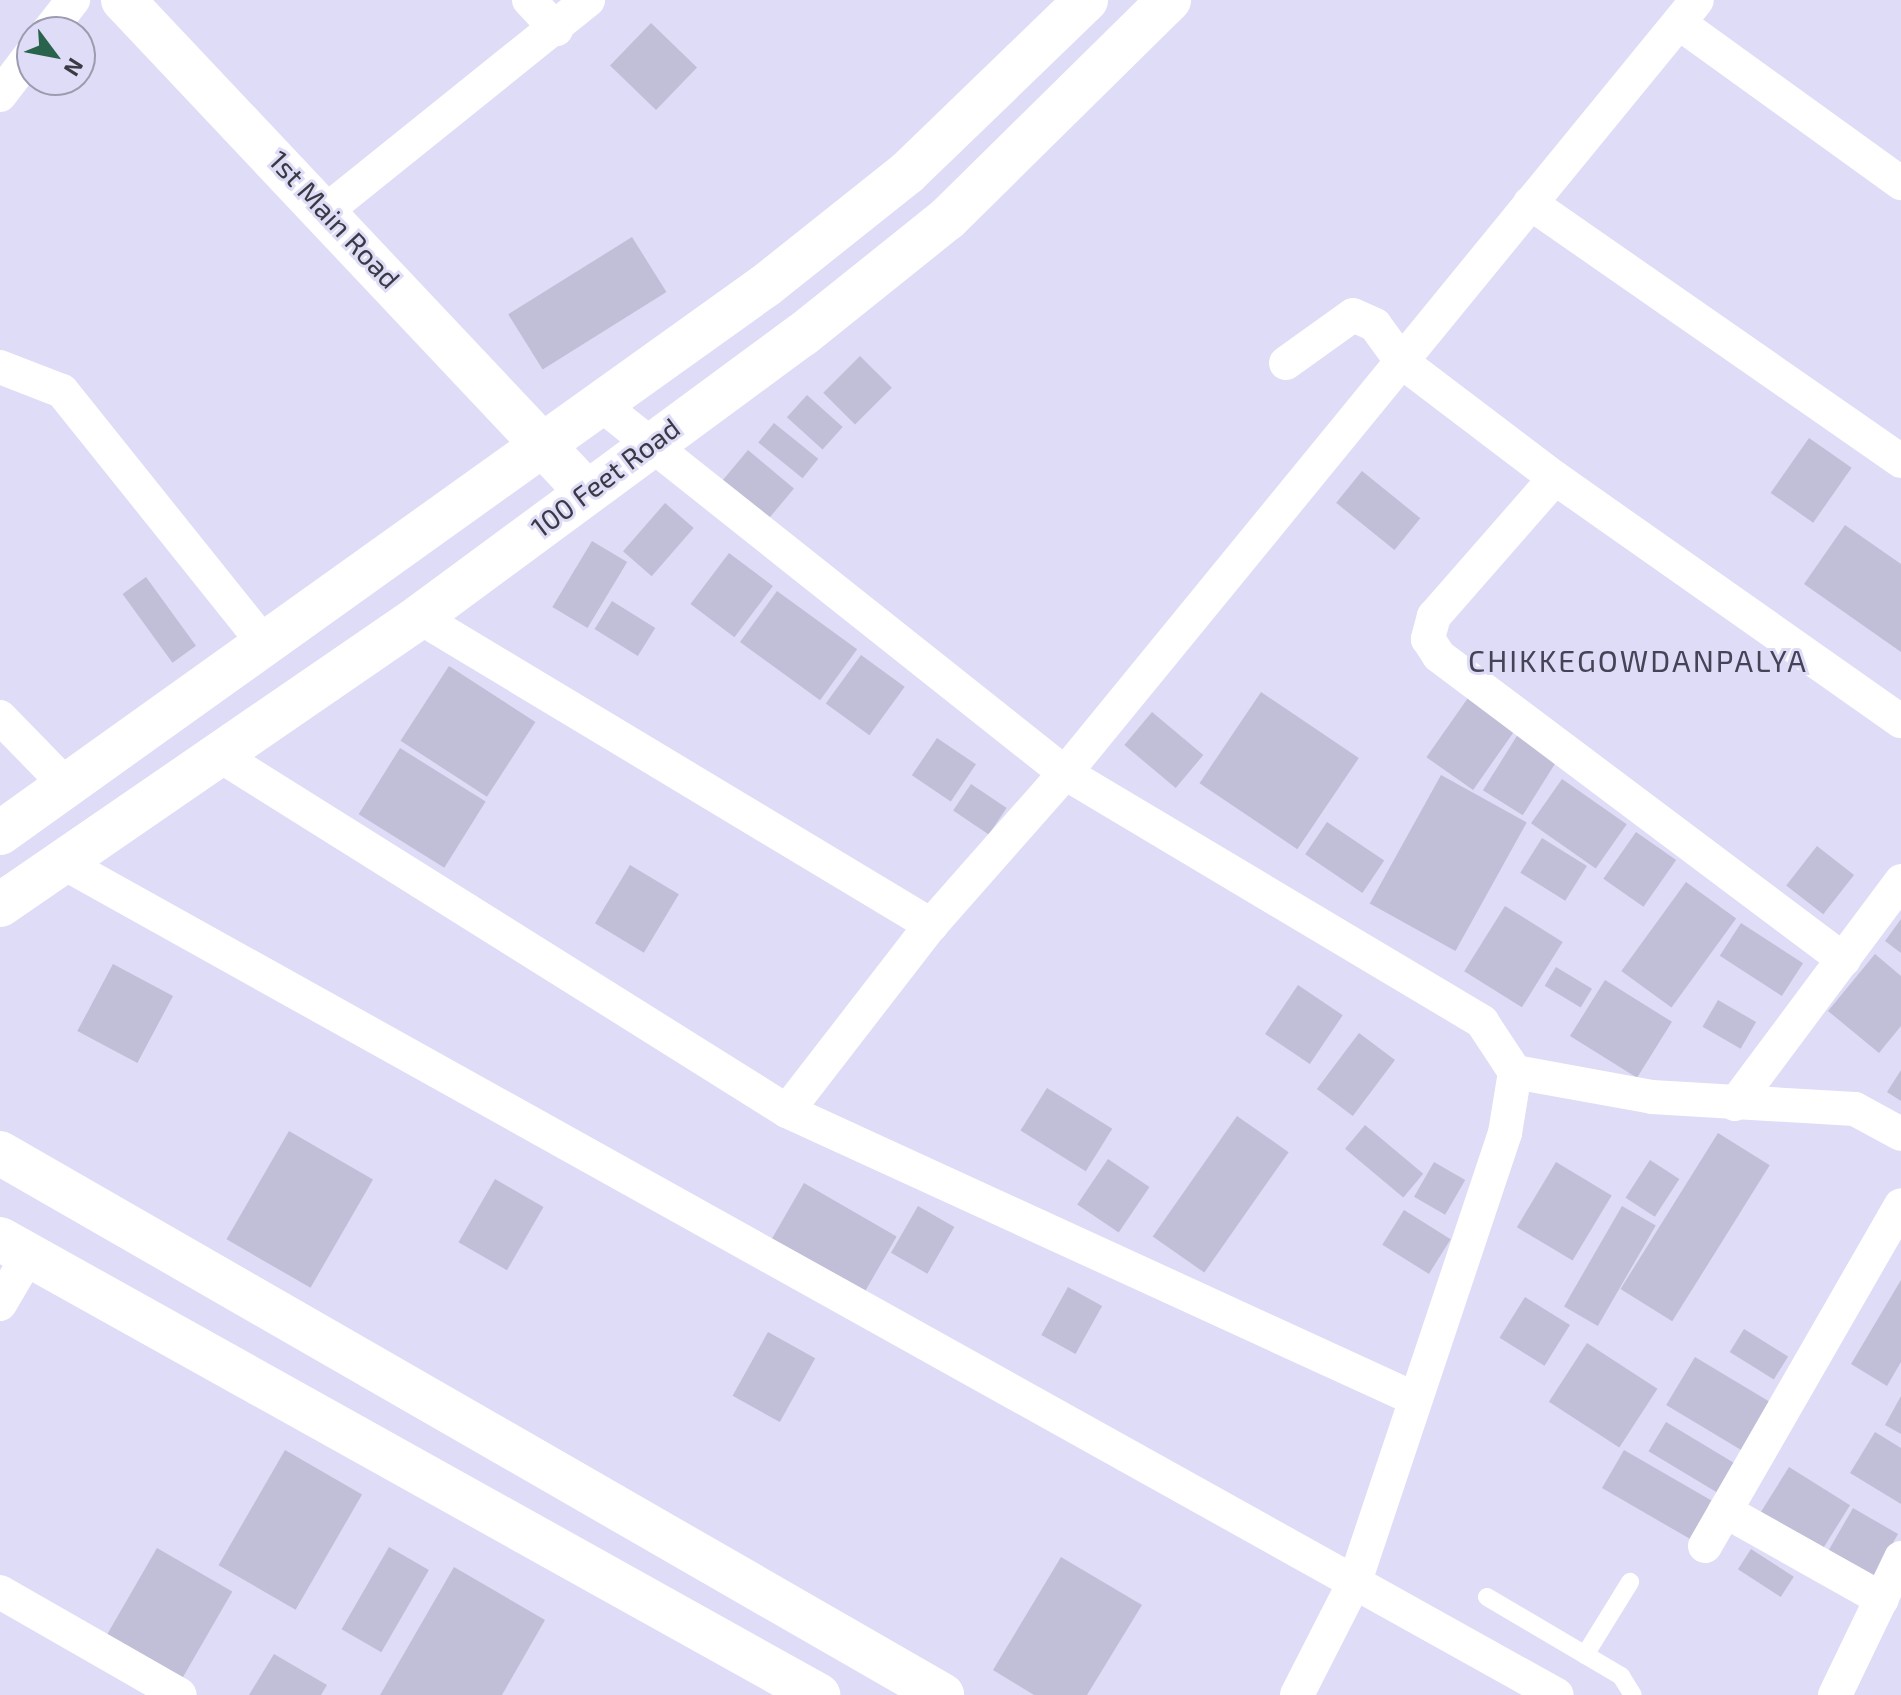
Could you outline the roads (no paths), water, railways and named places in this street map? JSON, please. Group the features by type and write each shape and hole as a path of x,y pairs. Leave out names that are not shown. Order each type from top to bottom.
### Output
{"main road":[{"name":"1st Main Road","path":"123,0 327,210 586,491"},
{"name":"100 Feet Road","path":"0,905 216,753 419,617 652,441 802,335 947,219 1169,0"},
{"path":"0,833 599,403 907,173 1078,3"},
{"path":"0,1153 942,1695"},
{"path":"14,1247 818,1695"},
{"path":"477,1505 510,1447"}],"street":[{"path":"60,16 73,0"},
{"path":"529,0 556,29"},
{"path":"327,210 556,29 588,0"},
{"path":"787,1111 931,925 1065,773 1688,12 1901,183"},
{"path":"0,95 16,74"},
{"path":"1530,203 1901,461"},
{"path":"1286,363 1353,315 1375,325 1402,362 1555,478 1901,721"},
{"path":"0,367 62,391 265,644"},
{"path":"599,403 652,441 1065,773 1482,1022 1515,1072 1505,1133 1413,1398 1356,1579 1297,1695"},
{"path":"1555,478 1434,616 1428,639 1439,656 1844,960"},
{"path":"419,617 931,925"},
{"path":"0,717 67,786"},
{"path":"216,753 787,1111 1413,1398"},
{"path":"62,862 1356,1579 1557,1695"},
{"path":"1735,1104 1901,881"},
{"path":"1515,1072 1735,1104 1855,1109 1901,1134"},
{"path":"1705,1546 1901,1205"},
{"path":"0,1304 14,1247"},
{"path":"1725,1511 1882,1599"},
{"path":"1835,1695 1901,1558"},
{"path":"0,1592 180,1695"}],"lane":[{"path":"1585,1655 1630,1582"},
{"path":"1487,1597 1621,1676 1633,1695"}],"district":[{"name":"CHIKKEGOWDANPALYA","path":"1638,660"}]}
